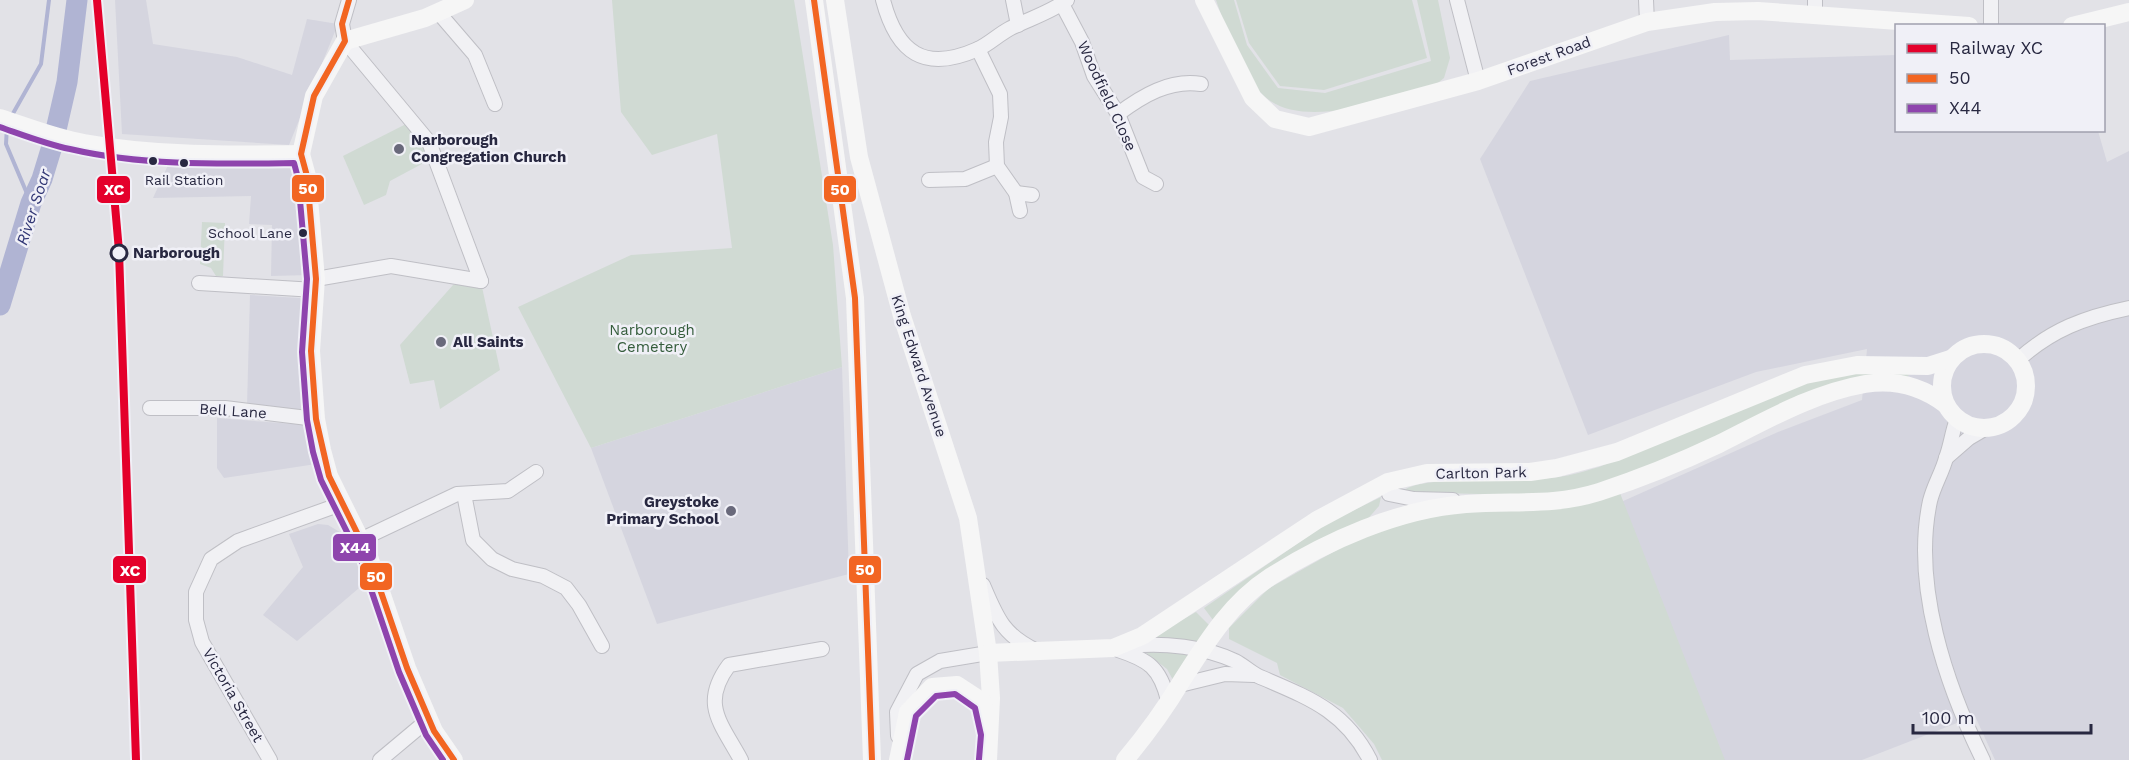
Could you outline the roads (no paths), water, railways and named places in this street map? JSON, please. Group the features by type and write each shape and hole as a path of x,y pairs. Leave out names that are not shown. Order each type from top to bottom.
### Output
{"street":[{"path":"199,283 315,284 391,266 482,282 429,141 345,41 342,24 349,0"},
{"path":"454,760 429,719 403,657 369,557 329,476 316,419 311,351 315,284 307,176 301,154 314,96 345,41 438,12 465,0"},
{"path":"814,0 855,298 872,760"},
{"name":"King Edward Avenue","path":"835,0 859,157 902,316 968,518 988,653 990,734 988,760"},
{"path":"883,0 886,15 900,42 917,55 935,60 978,49 1018,25 1065,2"},
{"path":"1013,0 1018,25"},
{"name":"Forest Road","path":"1204,0 1253,98 1275,119 1309,128 1478,81 1647,22 1715,12 1815,7 1953,24"},
{"path":"1457,0 1478,81"},
{"path":"1646,0 1647,22"},
{"path":"1991,0 1991,24"},
{"name":"Woodfield Close","path":"1065,2 1094,76 1118,114 1138,181 1156,184"},
{"path":"438,12 475,55 495,104"},
{"path":"2080,24 2129,12"},
{"path":"978,49 1000,94 1001,117 996,142 997,166 1016,193 1020,211"},
{"path":"1118,114 1139,98 1183,81 1201,84"},
{"path":"0,118 68,140 194,155 301,154"},
{"path":"929,180 965,179 997,166"},
{"path":"1016,193 1032,195"},
{"path":"2018,360 2040,340 2070,325 2129,308"},
{"path":"1946,458 1969,438 1986,428 2006,422 2022,403 2025,381 2018,360 2004,348 1986,343 1974,344 1961,350 1950,359 1941,381 1951,412 1946,458 1930,502 1926,539 1932,618 1939,654 1957,705 1983,760"},
{"name":"Carlton Park","path":"898,760 897,712 917,674 940,661 988,653 1113,648 1142,636 1317,520 1388,482 1427,473 1530,472 1557,468 1617,452 1805,375 1857,365 1928,366 1950,359"},
{"name":"Carlton Park","path":"1125,760 1180,685 1201,650 1234,607 1254,589 1325,548 1405,515 1466,504 1545,504 1573,500 1599,492 1713,446 1787,411 1843,389 1889,382 1909,385 1932,394 1951,412"},
{"name":"Bell Lane","path":"150,408 225,408 316,419"},
{"path":"1951,412 1966,424 1986,428"},
{"path":"360,540 438,502 464,494 508,491 536,472"},
{"path":"464,494 473,540 492,559 543,576 566,588 579,605 602,646"},
{"path":"1389,494 1414,499 1470,499 1488,504"},
{"name":"Victoria Street","path":"270,760 202,642 196,620 196,592 211,559 238,541 341,504"},
{"path":"976,569 998,621 1016,641 1040,652"},
{"path":"1113,648 1146,644 1201,650 1235,661 1256,675 1320,703 1349,730 1370,760"},
{"path":"1113,648 1141,657 1154,668 1163,679 1168,700"},
{"path":"741,760 714,710 716,682 729,665 822,649"},
{"path":"1180,685 1225,674 1256,675"},
{"name":"King Edward Avenue","path":"898,760 908,712 932,687 957,685 983,702 990,734"},
{"path":"380,760 429,719"}],"waterway":[{"path":"11,117 41,64 49,0"},
{"name":"River Soar","path":"0,305 31,203 42,179 53,143 67,82 77,0"},
{"path":"7,126 6,144 31,203"}],"rail line":[{"name":"XC","path":"97,0 119,251 136,760"}],"place":[{"name":"Narborough Congregation Church","path":"399,149"},
{"name":"Rail Station","path":"184,163"},
{"name":"School Lane","path":"303,233"},
{"name":"Narborough","path":"119,253"},
{"name":"All Saints","path":"441,342"},
{"name":"Greystoke Primary School","path":"731,511"}],"park label":[{"name":"Narborough Cemetery","path":"652,338"}]}
